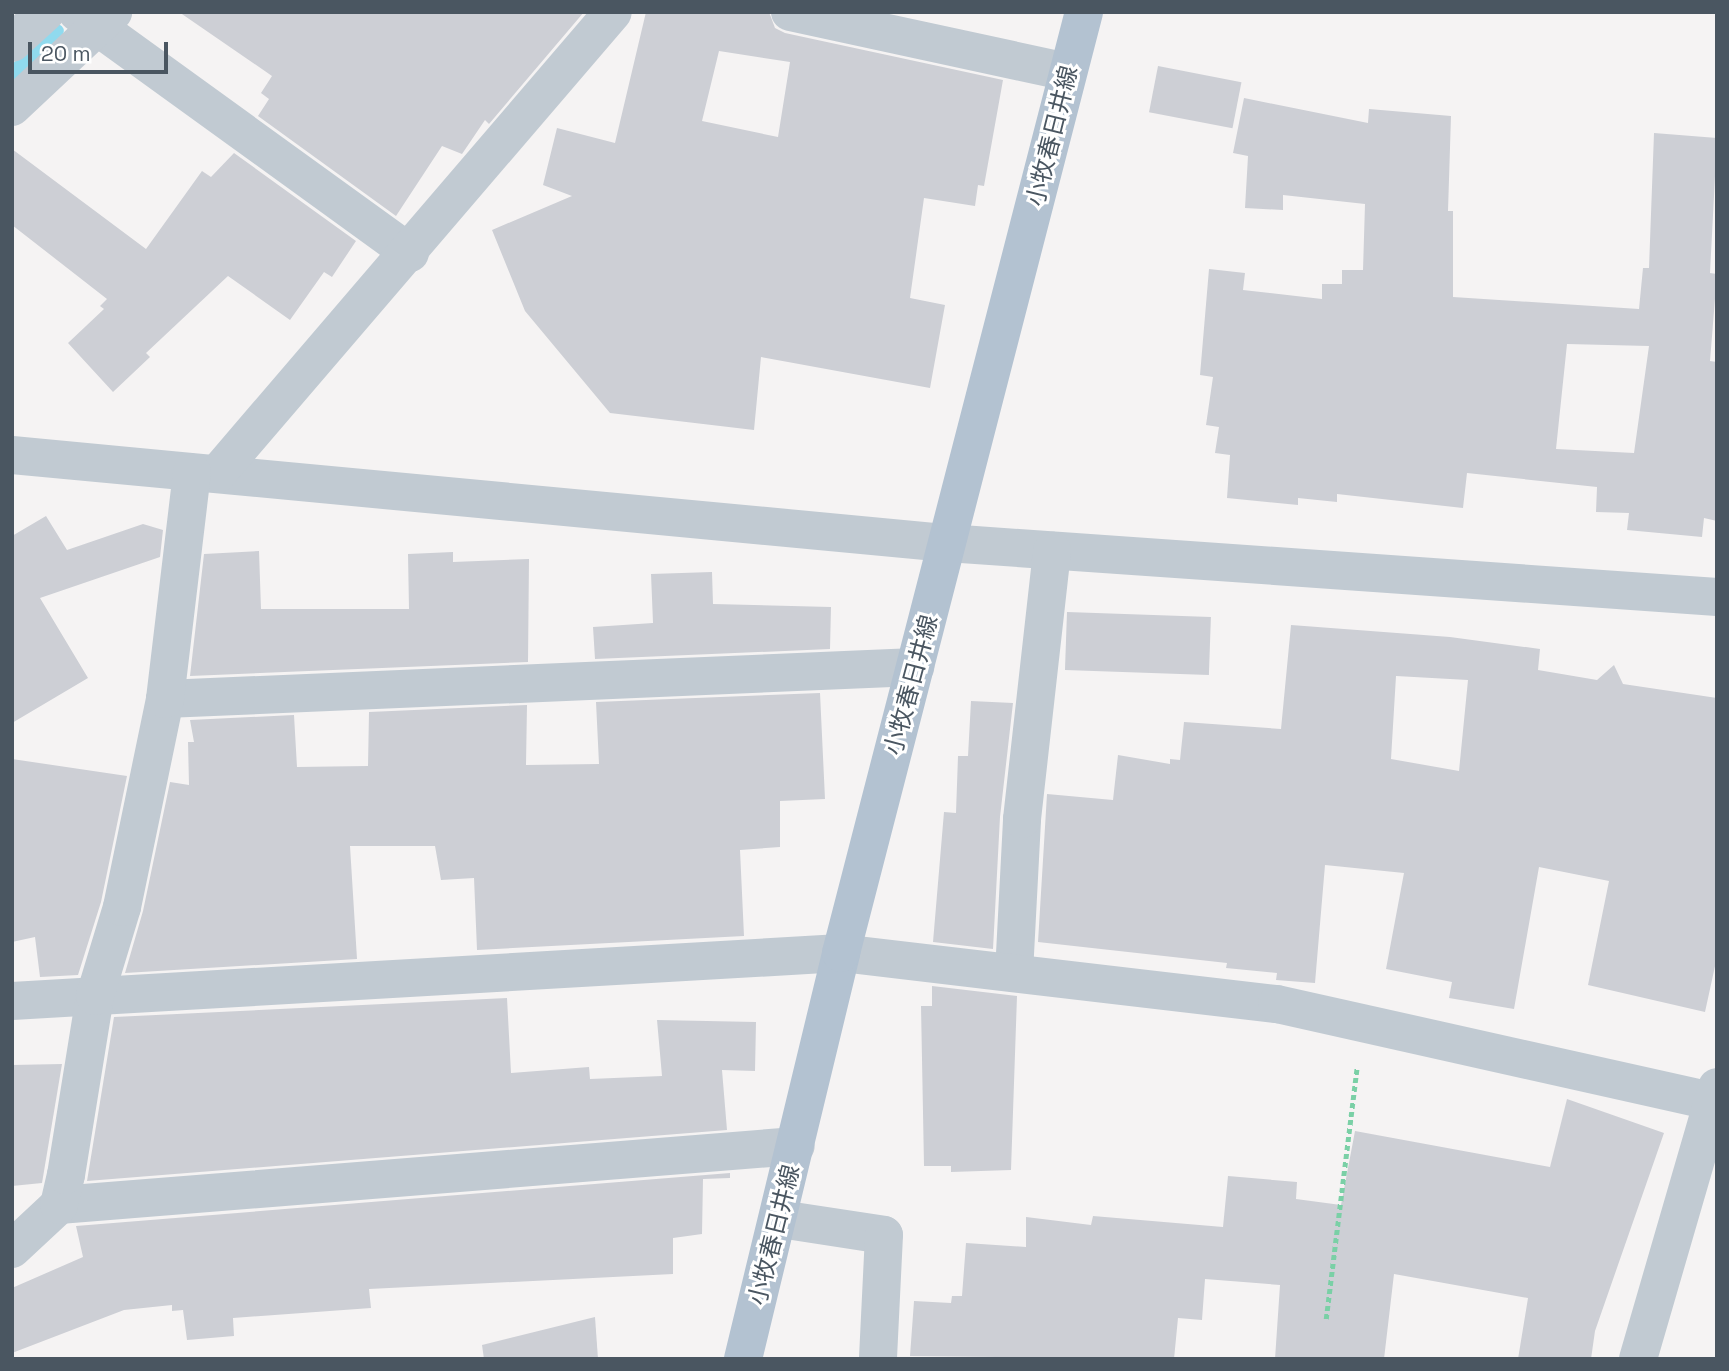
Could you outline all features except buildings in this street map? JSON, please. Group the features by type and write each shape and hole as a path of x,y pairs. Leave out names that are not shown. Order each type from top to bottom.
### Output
{"main road":[{"name":"小牧春日井線","path":"743,1359 780,1219 841,953 1084,12"}],"street":[{"path":"12,43 47,12"},
{"path":"12,1249 59,1205 95,996 122,907 165,699 205,473 410,253 613,12"},
{"path":"790,12 1068,72"},
{"path":"12,107 94,18 410,253"},
{"path":"12,455 947,543 1717,597"},
{"path":"1014,973 1022,819 1052,551"},
{"path":"165,699 915,667"},
{"path":"12,1001 841,953 1277,1004 1715,1097 1638,1359"},
{"path":"59,1205 796,1146"},
{"path":"780,1219 884,1235 878,1359"}],"path":[{"path":"1326,1319 1362,1023"}],"waterway":[{"path":"12,74 57,31"}]}
